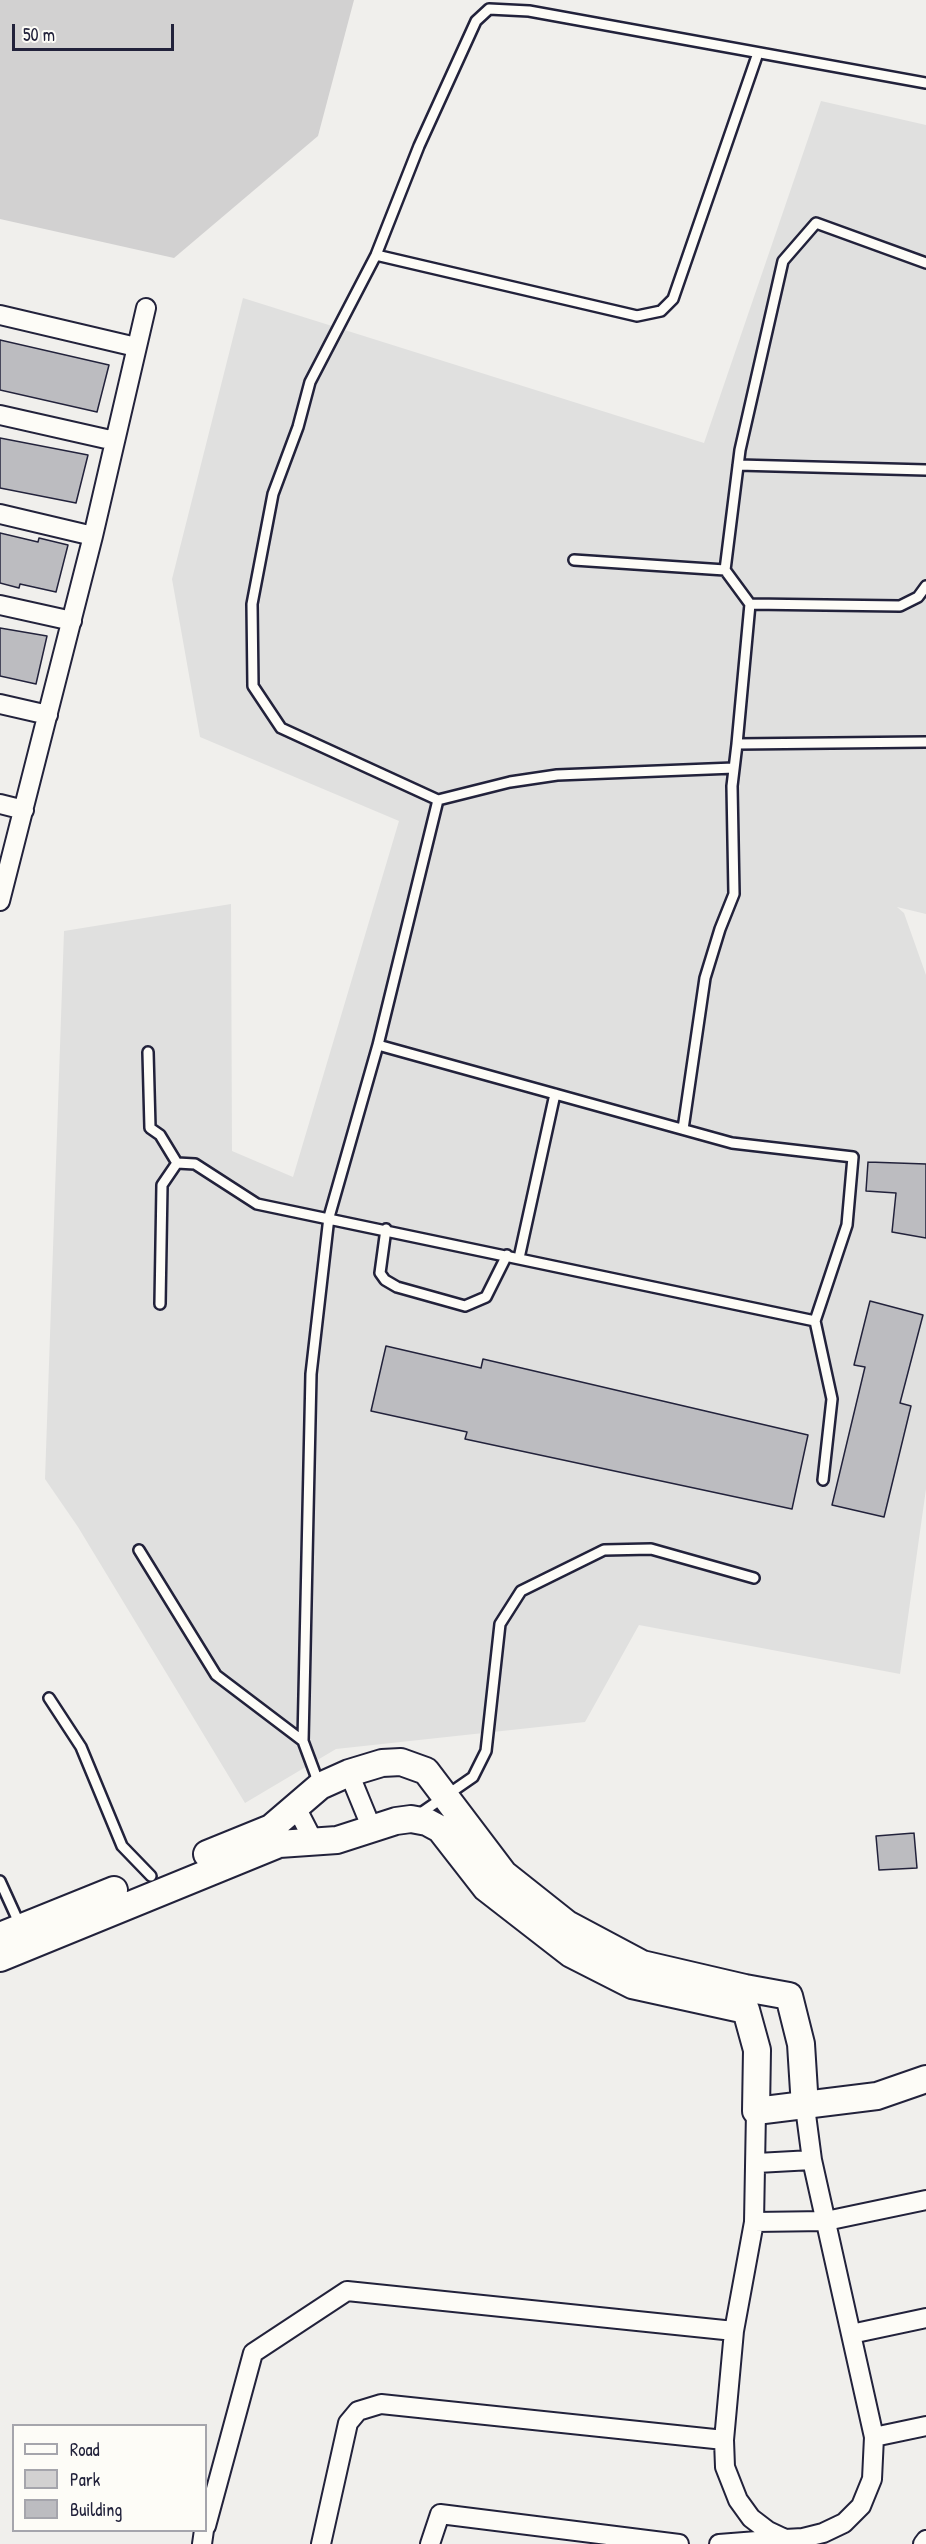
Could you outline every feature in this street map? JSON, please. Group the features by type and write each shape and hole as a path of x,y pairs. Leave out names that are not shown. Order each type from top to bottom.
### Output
{"street":[{"path":"0,900 93,536 146,308"},
{"path":"0,315 136,347"},
{"path":"0,415 115,441"},
{"path":"0,514 93,536"},
{"path":"0,605 72,621"},
{"path":"0,704 48,716"},
{"path":"0,804 24,810"},
{"path":"0,1958 17,1936 150,1876 271,1828 320,1786 349,1773 382,1763 401,1762 426,1771 504,1874 567,1924 642,1964 789,1996 801,2044 805,2107 812,2160 874,2437 872,2479 861,2506 844,2523 823,2533 798,2540 719,2544"},
{"path":"349,1773 372,1829"},
{"path":"296,1807 314,1842"},
{"path":"17,1936 279,1844 337,1840 411,1819 427,1822 440,1829 486,1887 571,1954 632,1985 746,2010 757,2050 757,2163 754,2222 734,2331 724,2440 725,2467 738,2500 751,2518 768,2531 798,2540"},
{"path":"756,2111 805,2107 878,2096 926,2079"},
{"path":"757,2163 812,2160"},
{"path":"754,2222 826,2221 926,2200"},
{"path":"207,2522 253,2353 347,2291 734,2331"},
{"path":"851,2334 926,2318"},
{"path":"321,2544 348,2423 358,2411 381,2404 724,2440"},
{"path":"874,2437 926,2426"},
{"path":"430,2544 440,2514 679,2544"},
{"path":"923,2544 926,2540"}],"lane":[{"path":"734,768 557,775 510,782 438,800 281,728 253,686 252,604 273,494 298,427 310,382 376,255 419,146 476,21 489,9 529,11 926,83"},
{"path":"376,255 637,316 661,311 673,299 758,52"},
{"path":"683,1129 705,978 720,929 734,894 734,768 750,604 725,570 738,465 783,261 816,223 926,262"},
{"path":"738,465 926,470"},
{"path":"574,560 725,570"},
{"path":"750,604 900,606 922,598 926,585"},
{"path":"737,744 926,742"},
{"path":"320,1786 303,1741 311,1374 329,1217 378,1045 438,800"},
{"path":"378,1045 732,1143 853,1157 847,1225 815,1321 832,1399 823,1480"},
{"path":"148,1052 150,1128 160,1135 177,1163"},
{"path":"519,1258 555,1094"},
{"path":"177,1163 195,1164 256,1204 329,1217 815,1321"},
{"path":"160,1304 162,1185 177,1163"},
{"path":"386,1229 380,1273 385,1280 397,1287 465,1306 486,1297 507,1255"},
{"path":"411,1819 447,1798 473,1777 486,1751 500,1624 521,1590 604,1550 651,1549 754,1578"},
{"path":"139,1550 216,1675 303,1741"},
{"path":"49,1698 81,1747 122,1846 150,1876"},
{"path":"0,1881 17,1936"}],"shaded area":[{"path":"821,101 926,125 926,914 897,907 904,913 926,975 926,1489 900,1674 639,1625 585,1722 336,1749 245,1803 78,1527 45,1479 64,931 231,904 232,1151 293,1177 399,821 200,737 172,579 243,298 704,443"}],"green space":[{"path":"0,0 354,0 318,136 174,258 0,219"}],"building":[{"path":"0,340 109,365 97,412 0,390"},
{"path":"0,438 88,455 76,503 0,488"},
{"path":"0,533 38,542 39,538 68,545 56,592 20,584 19,588 0,583"},
{"path":"0,628 47,636 36,684 0,676"},
{"path":"868,1162 926,1164 926,1238 892,1232 896,1193 866,1191"},
{"path":"870,1301 923,1315 900,1403 911,1406 884,1517 832,1505 865,1367 854,1365"},
{"path":"386,1346 481,1368 483,1359 808,1435 792,1509 465,1439 467,1432 371,1411"},
{"path":"914,1833 917,1868 879,1870 876,1836"}]}
